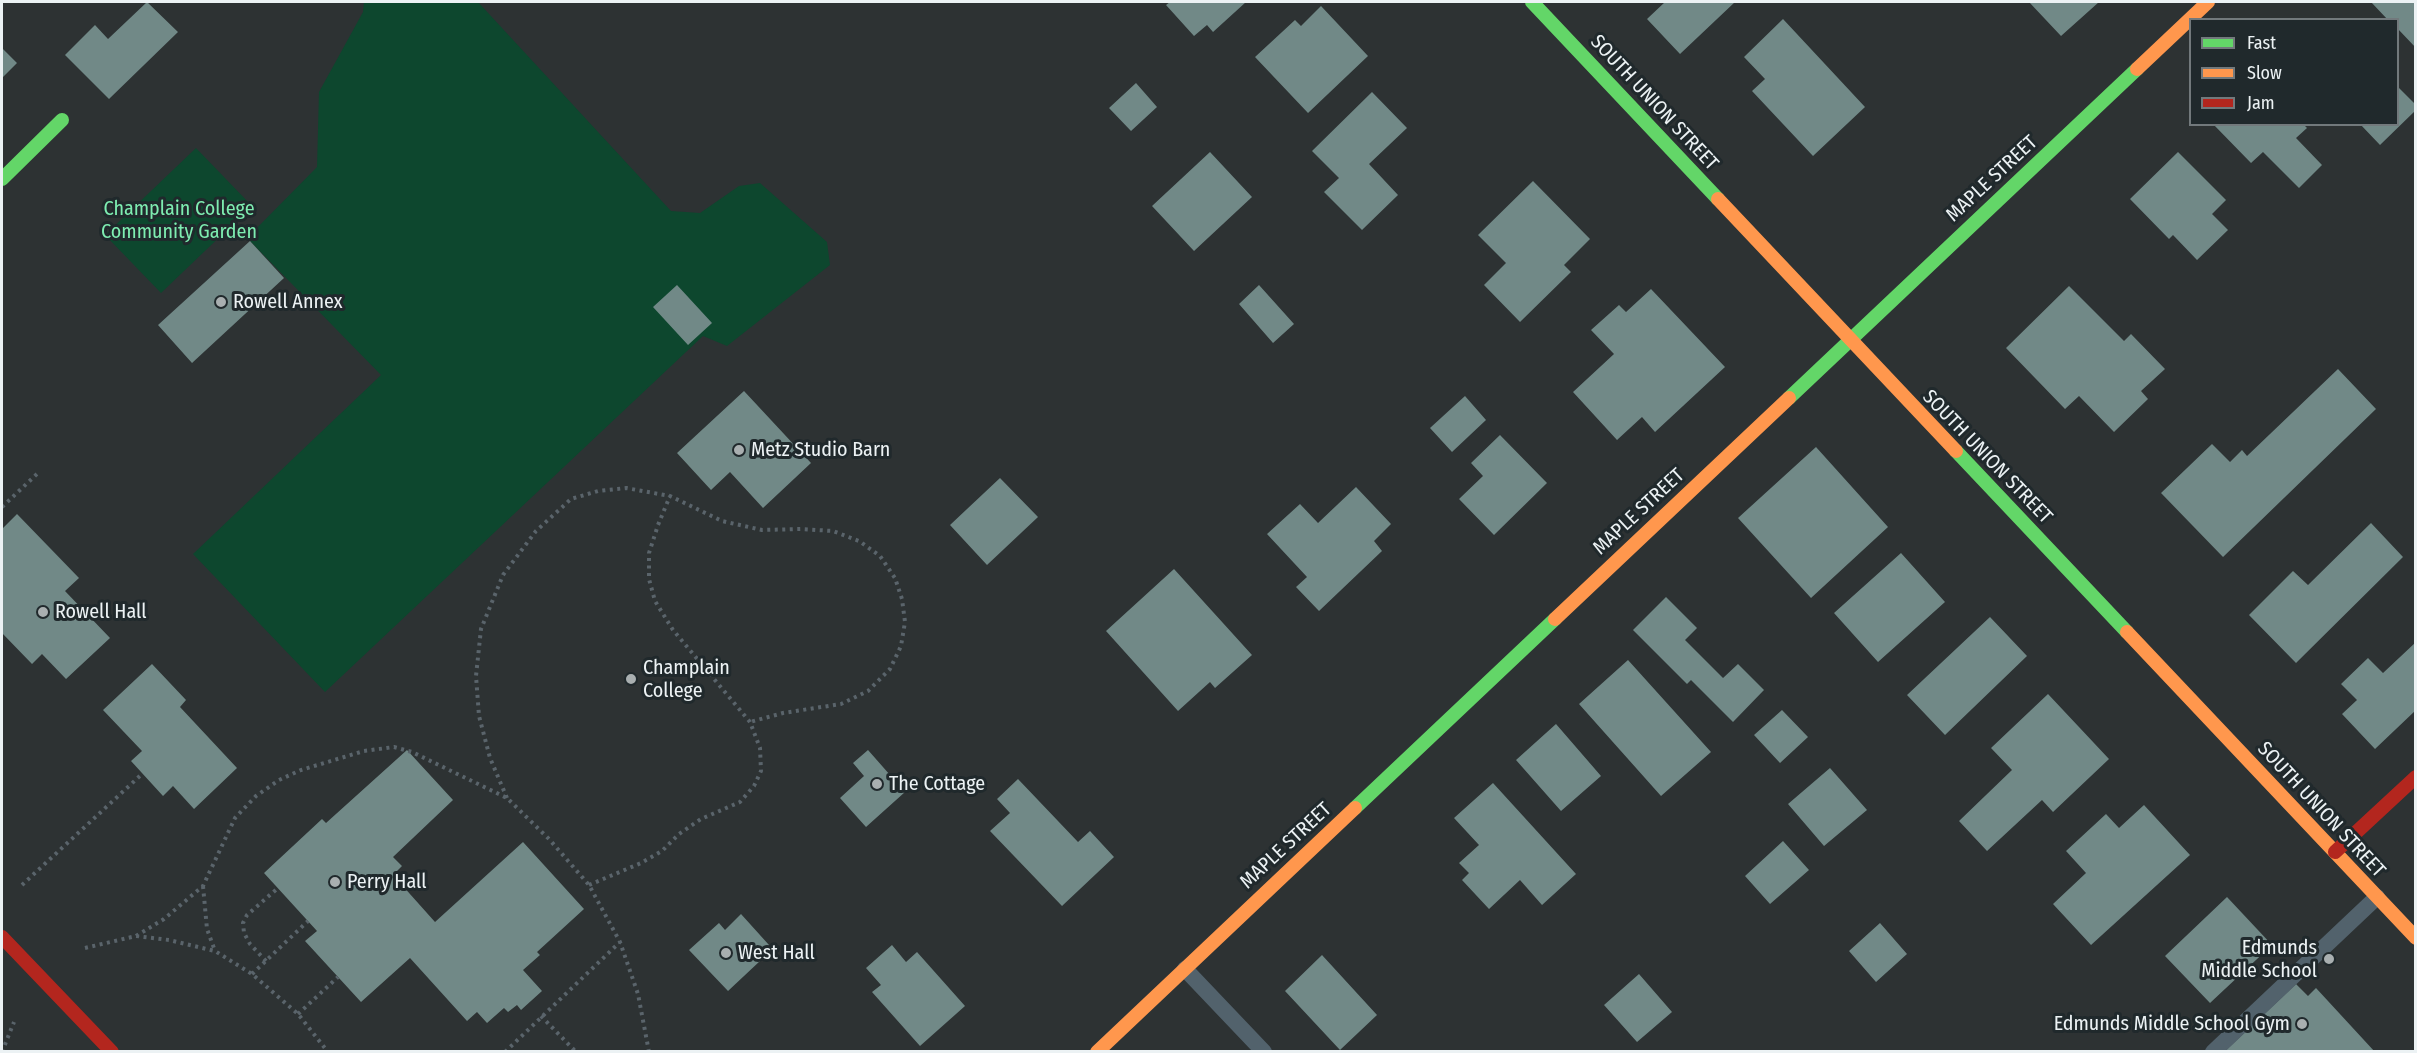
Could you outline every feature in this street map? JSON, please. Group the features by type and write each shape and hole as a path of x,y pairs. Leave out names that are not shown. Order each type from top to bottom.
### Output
{"street":[{"name":"SOUTH UNION STREET","path":"1532,2 2415,938"},
{"name":"MAPLE STREET","path":"2191,18 2208,2"},
{"name":"MAPLE STREET","path":"1097,1052 2189,20"},
{"path":"2,179 62,120"},
{"path":"2335,852 2415,777"},
{"path":"2,938 112,1052"}],"lane":[{"path":"2212,1052 2377,897"},
{"path":"1185,969 1264,1052"}],"path":[{"path":"2,507 38,472"},
{"path":"507,798 489,758 479,716 476,676 481,629 503,575 536,531 571,499 598,491 626,488 670,496 722,521 762,530 832,531 859,541 880,556 895,578 902,599 905,622 901,646 890,669 868,690 841,704 783,713 750,722"},
{"path":"589,885 648,859 662,851 679,834 701,819 740,802 754,786 761,771 760,748 750,722 673,630 656,601 649,579 649,553 670,496"},
{"path":"85,948 136,936 164,919 203,886 235,818 256,796 279,780 301,770 364,751 394,747 412,752 507,798 549,839 589,885 620,942 638,994 649,1052"},
{"path":"22,885 142,774"},
{"path":"203,886 205,921 215,951"},
{"path":"266,961 250,944 244,933 243,924 248,915 278,888"},
{"path":"252,974 308,921"},
{"path":"136,936 169,940 215,951 252,974 298,1014 328,1052"},
{"path":"506,1052 620,942"},
{"path":"298,1014 338,977"},
{"path":"541,1016 576,1052"},
{"path":"2,1052 14,1022"}],"green space":[{"path":"364,2 478,2 671,211 700,213 739,186 760,183 827,242 830,265 727,346 703,336 325,692 193,554 381,375 247,238 317,167 319,92 363,12"},
{"name":"Champlain College Community Garden","path":"196,148 252,206 161,293 105,235"}],"building":[{"path":"147,2 178,32 109,99 65,55 95,25 108,39"},
{"path":"1170,2 1246,2 1213,32 1207,25 1194,36 1166,5"},
{"path":"1665,2 1735,2 1680,54 1647,19"},
{"path":"2029,2 2099,2 2061,36"},
{"path":"2371,2 2416,2 2416,48 2399,30 2399,18 2386,18"},
{"path":"1321,6 1368,56 1308,113 1255,57 1295,20 1301,26"},
{"path":"1783,19 1865,107 1813,156 1752,91 1765,79 1744,57"},
{"path":"2,48 17,63 2,78"},
{"path":"1136,83 1157,107 1131,131 1109,108"},
{"path":"2399,88 2416,105 2416,110 2380,145 2362,126 2399,126"},
{"path":"1372,92 1407,128 1369,164 1398,195 1362,230 1324,192 1339,178 1312,151"},
{"path":"2215,126 2305,126 2307,128 2296,138 2322,165 2299,188 2263,152 2251,163"},
{"path":"1210,152 1252,197 1194,251 1152,206"},
{"path":"2178,152 2226,200 2212,214 2228,230 2197,260 2173,235 2169,239 2130,199"},
{"path":"1533,181 1590,239 1564,265 1571,272 1520,322 1484,285 1506,263 1478,235"},
{"name":"Rowell Annex","path":"250,241 284,278 192,363 158,325"},
{"path":"677,285 712,323 688,345 653,307"},
{"path":"1259,285 1294,324 1273,343 1239,304"},
{"path":"2069,286 2124,341 2131,334 2165,369 2141,391 2148,399 2114,432 2079,396 2065,409 2006,348"},
{"path":"1651,289 1725,367 1655,432 1642,417 1617,440 1573,392 1614,354 1591,330 1619,305 1626,312"},
{"path":"2338,369 2376,409 2223,557 2161,493 2212,444 2230,462 2242,450 2247,456"},
{"name":"Metz Studio Barn","path":"744,391 811,463 763,508 730,472 711,490 677,453"},
{"path":"1465,396 1486,420 1452,452 1430,428"},
{"path":"1500,435 1547,483 1494,535 1459,499 1483,476 1471,463"},
{"path":"1816,447 1888,527 1811,598 1738,518"},
{"path":"1000,478 1038,517 987,565 950,525"},
{"path":"1356,487 1391,524 1374,541 1382,551 1319,611 1296,587 1307,577 1267,534 1300,504 1318,523"},
{"name":"Rowell Hall","path":"17,514 79,578 65,591 110,638 66,679 42,654 32,664 2,633 2,529"},
{"path":"2371,523 2403,557 2296,663 2249,615 2293,571 2308,585"},
{"path":"1901,553 1945,602 1878,662 1834,613"},
{"path":"1174,569 1252,655 1215,688 1210,682 1178,711 1106,631"},
{"path":"1666,597 1697,628 1685,640 1723,678 1738,664 1764,690 1733,722 1691,680 1687,684 1633,630"},
{"path":"1990,617 2027,656 1945,735 1907,695"},
{"path":"2416,642 2416,710 2375,749 2342,714 2357,700 2341,684 2368,658 2383,673"},
{"path":"1628,660 1711,752 1661,796 1579,704"},
{"path":"152,664 186,700 180,707 237,768 194,809 173,786 163,796 131,761 142,751 103,710"},
{"path":"2048,694 2109,759 2053,812 2042,800 1987,851 1959,821 2012,770 1991,748"},
{"path":"1782,710 1808,737 1780,763 1754,735"},
{"path":"1556,724 1601,776 1561,811 1516,760"},
{"name":"Perry Hall","path":"407,750 453,800 393,857 402,866 393,875 435,922 523,842 584,909 537,952 540,955 523,970 542,991 521,1010 517,1005 508,1012 504,1008 487,1023 477,1012 467,1021 410,958 361,1002 305,941 317,931 264,873 322,819 326,823"},
{"name":"The Cottage","path":"868,750 905,792 866,827 840,798 864,776 853,763"},
{"path":"1830,768 1867,810 1824,846 1788,804"},
{"path":"1018,779 1078,842 1090,831 1114,857 1062,906 990,831 1010,813 997,799"},
{"path":"1493,783 1576,874 1542,905 1520,880 1489,909 1462,880 1469,873 1459,863 1479,845 1454,818"},
{"path":"2144,805 2190,855 2091,945 2053,904 2086,873 2066,851 2106,814 2119,828"},
{"path":"1783,841 1809,870 1770,904 1745,876"},
{"path":"2227,897 2272,945 2210,1003 2165,956"},
{"name":"West Hall","path":"741,914 769,945 757,957 760,961 728,991 689,950 719,923 725,930"},
{"path":"1880,923 1907,954 1876,982 1849,951"},
{"path":"892,945 906,962 917,952 965,1006 920,1046 872,992 881,985 866,968"},
{"path":"1322,955 1377,1015 1340,1050 1285,991"},
{"path":"1639,974 1672,1012 1637,1042 1604,1005"},
{"name":"Edmunds Middle School Gym","path":"2296,984 2308,996 2316,988 2375,1052 2224,1052"}],"traffic: fast":[{"path":"1532,2 1718,199"},
{"path":"1789,398 2137,69"},
{"path":"2,179 62,120"},
{"path":"1956,451 2127,632"},
{"path":"1355,808 1555,619"}],"traffic: slow":[{"path":"2191,18 2208,2"},
{"path":"2137,69 2189,20"},
{"path":"1718,199 1956,451"},
{"path":"1555,619 1789,398"},
{"path":"2127,632 2416,938"},
{"path":"1097,1052 1355,808"}],"traffic: jam":[{"path":"2335,852 2416,777"},
{"path":"2,937 112,1052"}],"place":[{"name":"Rowell Annex","path":"221,302"},
{"name":"Metz Studio Barn","path":"739,450"},
{"name":"Rowell Hall","path":"43,612"},
{"name":"Champlain College","path":"631,679"},
{"name":"The Cottage","path":"877,784"},
{"name":"Perry Hall","path":"335,882"},
{"name":"West Hall","path":"726,953"},
{"name":"Edmunds Middle School","path":"2329,959"},
{"name":"Edmunds Middle School Gym","path":"2302,1024"}]}
